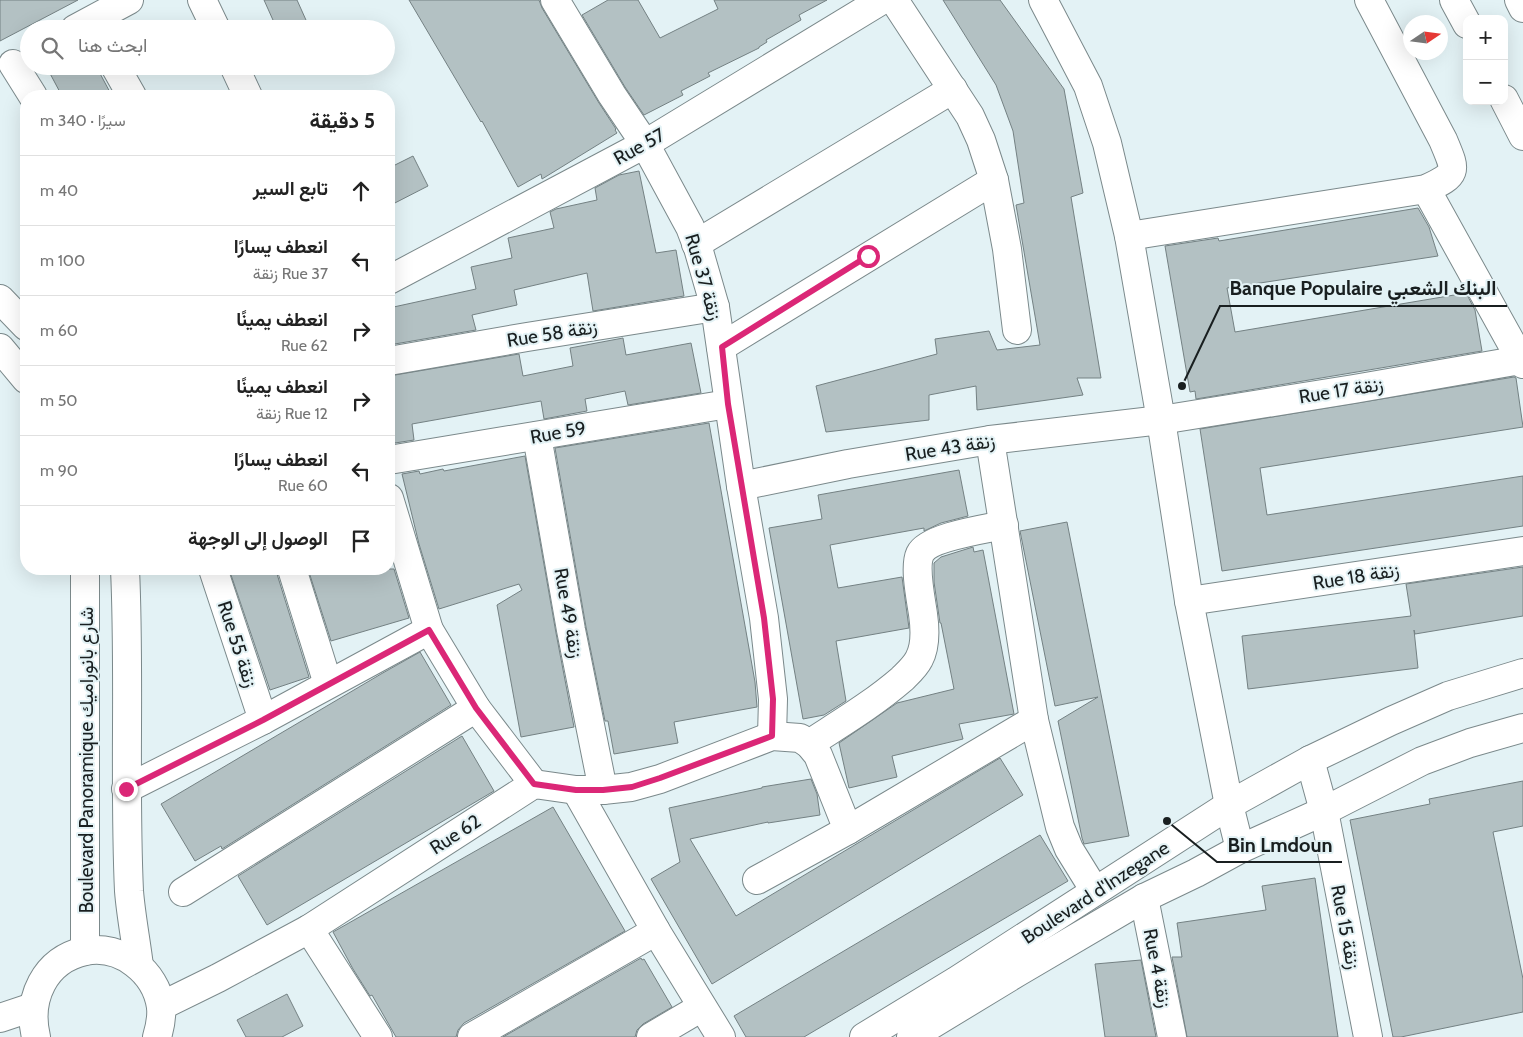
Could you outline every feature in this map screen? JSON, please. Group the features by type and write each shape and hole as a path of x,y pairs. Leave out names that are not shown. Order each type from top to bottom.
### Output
{"main road":[{"path":"96,20 129,0"},
{"path":"202,0 212,20"},
{"name":"Rue 57","path":"395,277 645,144 882,0"},
{"path":"894,0 970,116 981,140 994,180 1007,249 1017,330"},
{"path":"1129,236 1426,189 1446,180 1452,173 1452,160 1369,0"},
{"path":"1454,0 1463,17"},
{"path":"1519,0 1523,8"},
{"path":"1046,1 1088,86 1107,143 1129,236 1161,420 1189,601 1229,804 1240,849"},
{"name":"Rue 37 زنقة","path":"561,2 612,95 645,144 690,226 715,307 722,347 728,404 764,618 773,699 772,736"},
{"path":"21,75 30,90"},
{"path":"120,75 129,90"},
{"path":"238,75 245,90"},
{"path":"696,244 952,89"},
{"path":"1507,105 1523,136"},
{"path":"722,347 994,180"},
{"path":"1426,189 1522,362"},
{"path":"0,299 20,320"},
{"name":"Rue 58 زنقة","path":"395,360 715,307"},
{"path":"0,348 20,373"},
{"name":"Rue 17 زنقة","path":"1161,420 1522,362"},
{"name":"Rue 59","path":"395,459 728,404"},
{"name":"Rue 43 زنقة","path":"741,486 848,464 990,440 1161,420"},
{"name":"Rue 49 زنقة","path":"537,436 571,630 603,790"},
{"path":"990,440 1034,720 1060,828 1069,849 1095,891"},
{"path":"395,518 429,630 476,708 534,784 576,790 632,787 772,736 800,738 809,744 818,755 848,830"},
{"path":"809,744 884,694 912,670 920,659 924,625 918,571 920,554 934,542 1004,525"},
{"name":"Rue 18 زنقة","path":"1189,601 1523,551"},
{"name":"Boulevard Panoramique شارع بانوراميك","path":"86,575 86,951"},
{"path":"125,575 128,623 126,789 130,893 139,966"},
{"name":"Rue 55 زنقة","path":"216,575 263,720"},
{"path":"294,575 328,684"},
{"path":"126,789 263,720 429,630"},
{"name":"Boulevard d'Inzegane","path":"864,1037 956,981 1229,804 1310,760 1391,721 1448,696 1523,673"},
{"path":"183,892 476,708"},
{"path":"757,880 848,830 1034,720"},
{"name":"Boulevard d'Inzegane","path":"911,1037 1144,898 1240,849 1324,811 1422,762 1470,743 1523,728"},
{"name":"Rue 15 زنقة","path":"1310,760 1324,811 1368,1037"},
{"name":"Rue 62","path":"164,1025 218,978 309,929 534,784"},
{"path":"576,790 656,931 721,1037"},
{"name":"Rue 4 زنقة","path":"1144,898 1172,1037"},
{"path":"309,929 378,1037"},
{"path":"472,1037 656,931"},
{"path":"36,1037 33,1007 39,987 50,970 66,958 86,951 100,950 114,953 127,958 139,966 149,977 157,991 164,1025"},
{"path":"0,1018 33,1007"},
{"path":"651,1037 702,1007"}],"building":[{"path":"0,0 78,0 40,20 20,20 20,30 0,41"},
{"path":"264,0 297,0 306,20 273,20"},
{"path":"409,0 539,0 617,133 542,179 541,174 518,187 482,121"},
{"path":"608,0 638,0 660,38 718,9 714,0 827,0 799,15 801,20 766,40 767,42 759,48 708,73 710,76 681,91 683,95 644,115 582,15"},
{"path":"943,0 1000,0 1064,89 1083,193 1071,197 1101,378 1077,378 1083,395 977,410 976,386 929,395 929,420 826,432 816,386 937,354 935,339 989,331 997,350 1040,345 1016,205 1024,203 1013,131 996,85"},
{"path":"51,75 101,75 109,90 59,90"},
{"path":"413,156 428,186 395,203 395,165"},
{"path":"639,171 656,253 676,250 684,296 593,311 587,273 514,290 517,305 472,315 476,330 395,344 395,307 476,289 471,267 512,258 508,238 554,228 550,212 597,200 595,188 619,175"},
{"path":"1418,208 1429,227 1438,256 1227,288 1235,332 1466,293 1475,310 1482,351 1196,399 1195,391 1190,392 1165,246 1218,238 1219,241"},
{"path":"623,338 626,355 691,343 701,393 628,405 625,391 585,399 587,411 544,419 541,401 412,424 414,440 395,443 395,375 519,354 523,376 573,366 570,348"},
{"path":"1516,378 1523,427 1260,468 1267,515 1523,476 1523,526 1222,571 1200,429"},
{"path":"709,423 755,682 757,707 674,722 678,743 614,754 608,721 605,721 586,627 555,448"},
{"path":"525,456 574,727 521,737 497,605 522,590 519,584 439,609 419,544 402,474 419,471 420,474 443,469 444,471"},
{"path":"959,470 968,516 941,523 924,531 924,528 830,545 838,588 902,577 909,628 836,641 846,701 824,715 803,719 769,528 822,519 818,495"},
{"path":"1067,522 1129,836 1084,844 1058,721 1098,697 1055,706 1020,531"},
{"path":"973,547 974,552 983,550 1014,714 959,724 963,739 892,756 897,777 849,788 839,743 897,703 954,689 940,623 934,582 934,563 941,557"},
{"path":"1523,567 1523,616 1415,634 1414,630 1418,668 1248,689 1242,636 1411,616 1406,584"},
{"path":"395,572 409,618 331,641 310,575 395,575"},
{"path":"231,575 277,575 309,677 270,690"},
{"path":"420,652 451,705 222,849 221,846 195,861 161,804"},
{"path":"462,736 494,791 267,925 238,876"},
{"path":"1000,758 1023,795 712,984 651,879 680,862 669,808 762,787 811,779 817,794 820,815 768,822 690,839 736,916"},
{"path":"1523,781 1523,826 1493,832 1523,979 1523,1012 1401,1037 1393,1037 1350,820 1430,804 1429,799"},
{"path":"553,807 625,931 464,1023 458,1030 456,1037 396,1037 372,995 370,996 353,969 333,932"},
{"path":"1040,835 1068,881 804,1037 746,1037 734,1016"},
{"path":"1315,878 1338,1037 1187,1037 1172,957 1182,957 1177,923 1266,910 1262,886"},
{"path":"641,958 642,960 644,959 672,1007 643,1024 637,1030 635,1037 503,1037"},
{"path":"1141,960 1156,1037 1105,1037 1095,964"},
{"path":"287,994 303,1026 282,1037 246,1037 237,1020"}],"place":[{"name":"Banque Populaire البنك الشعبي","path":"1182,386"},
{"name":"Bin Lmdoun","path":"1167,821"}],"route":[{"path":"126,789 263,720 429,630 476,708 534,784 576,790 632,787 772,736 773,699 764,618 728,404 722,347 868,256"}]}
